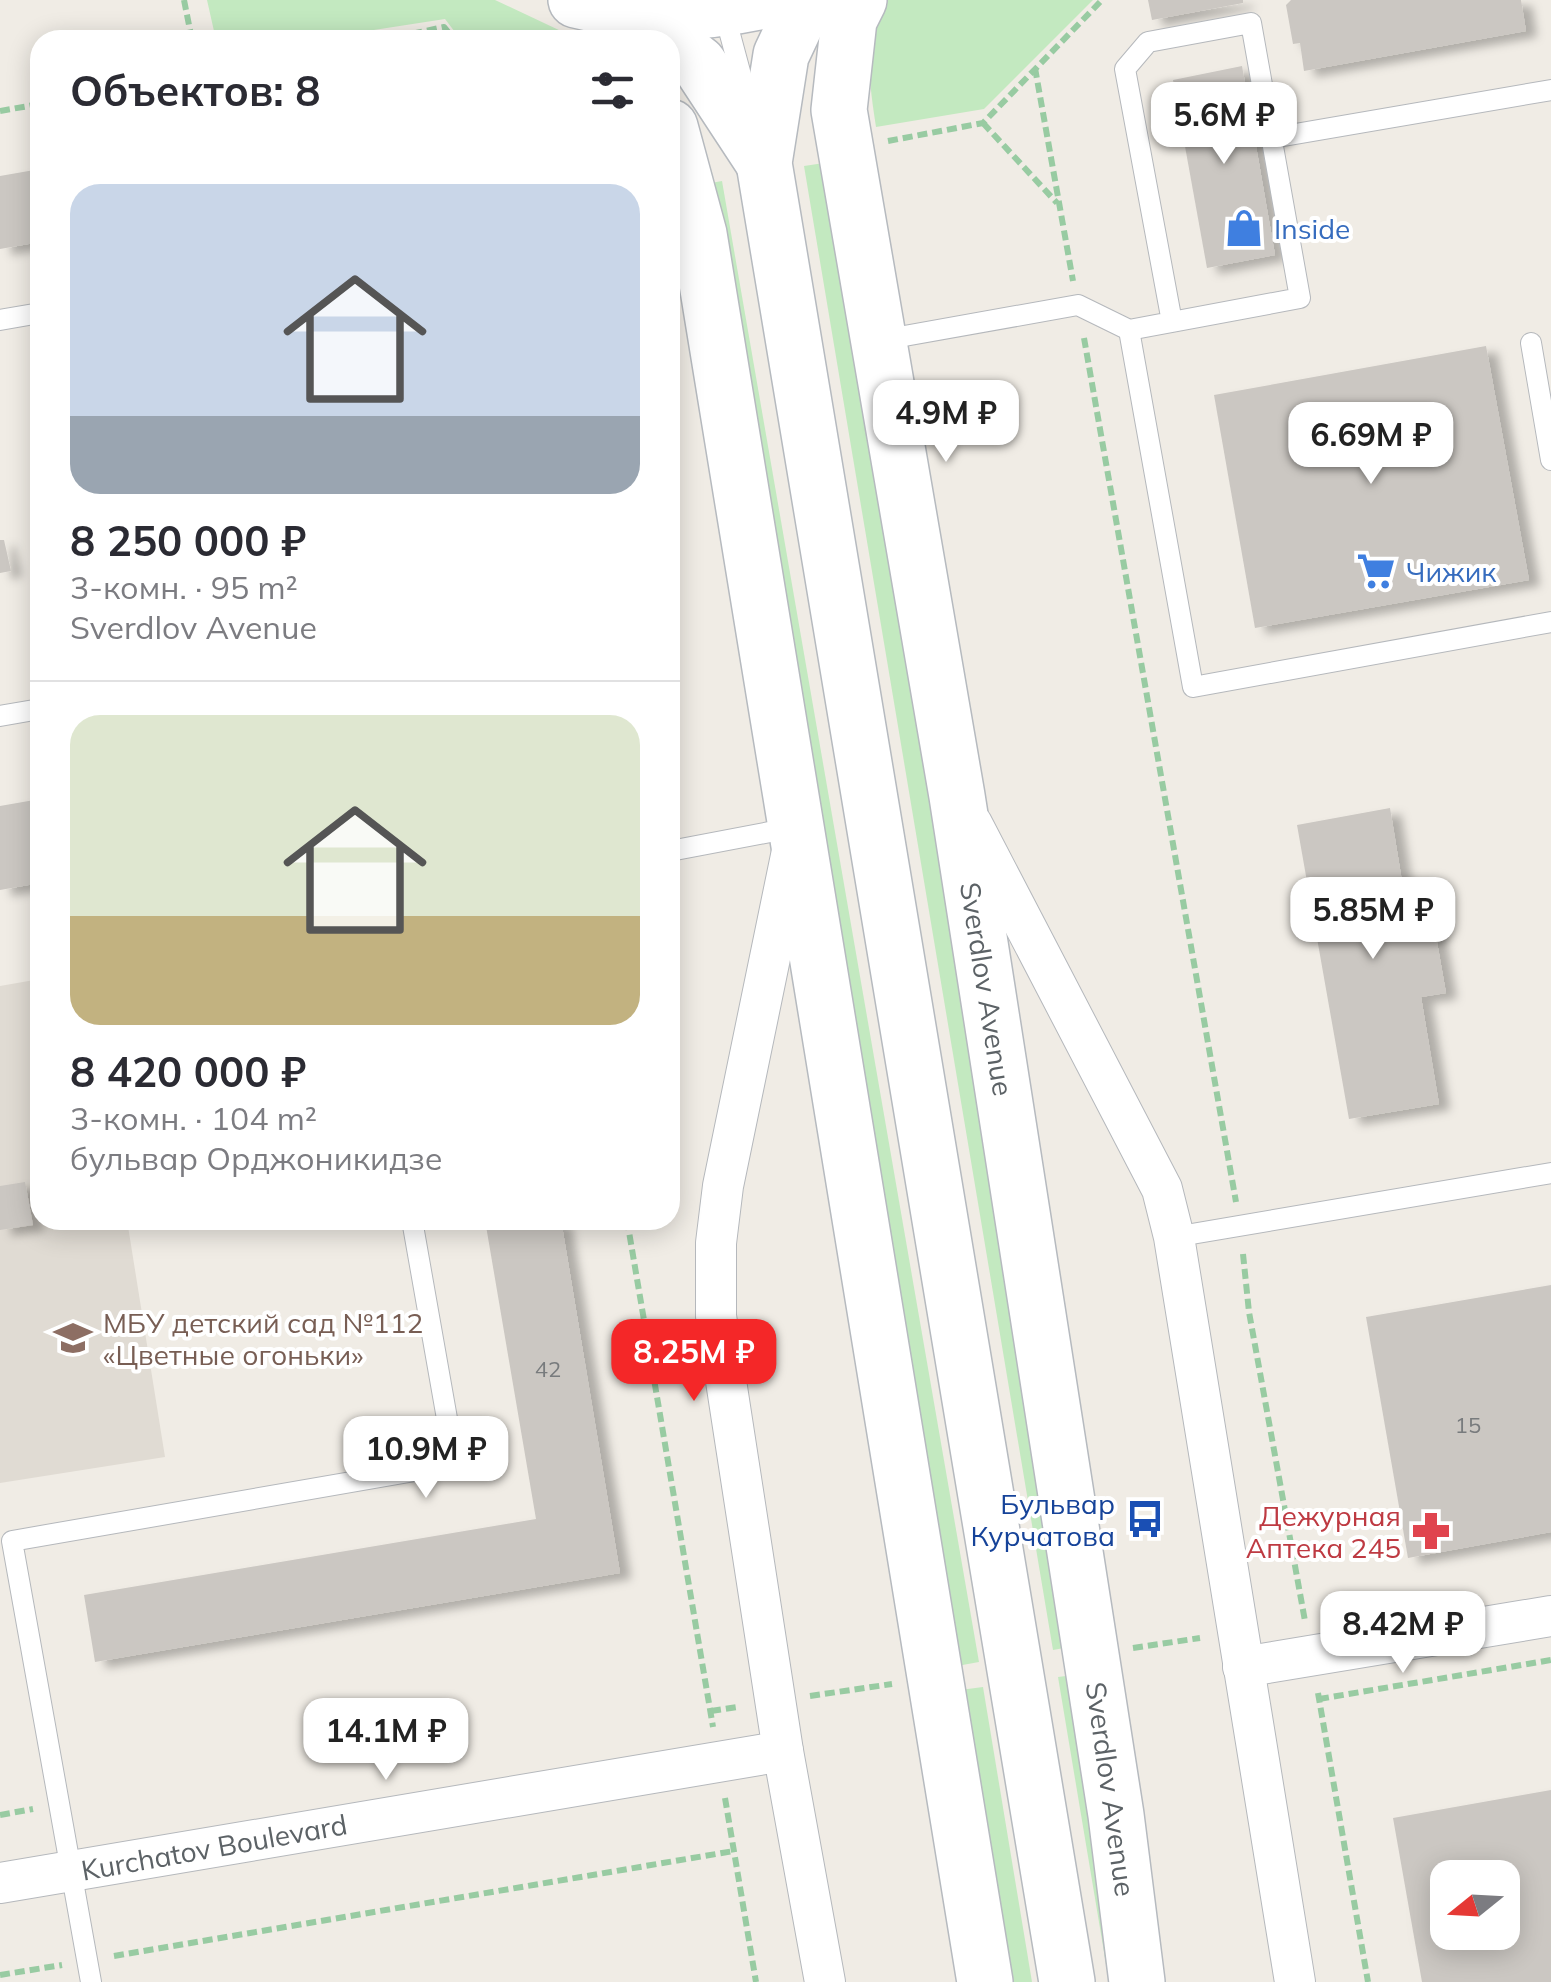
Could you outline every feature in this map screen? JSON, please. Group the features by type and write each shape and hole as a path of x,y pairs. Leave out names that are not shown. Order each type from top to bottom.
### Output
{"main road":[{"path":"577,0 641,30"},
{"path":"808,0 781,55 764,163 1066,1982"},
{"name":"Sverdlov Avenue","path":"859,0 849,20 840,110 957,796 1102,1722 1137,1982"},
{"path":"656,30 738,3"},
{"path":"680,53 698,64 764,163"},
{"path":"680,164 699,234 985,1982"}],"street":[{"path":"957,796 1162,1189 1174,1237 1295,1982"},
{"path":"797,827 723,1186 716,1243 716,1316 784,1751 825,1982"},
{"path":"1243,1667 1551,1616"},
{"name":"Kurchatov Boulevard","path":"0,1883 784,1751"}],"lane":[{"path":"738,3 764,163"},
{"path":"882,340 1078,306 1129,330 1172,322 1300,298 1251,24 1148,42 1125,69 1172,322"},
{"path":"1272,138 1551,90"},
{"path":"0,320 30,315"},
{"path":"1129,330 1192,687 1551,622"},
{"path":"1530,343 1551,460"},
{"path":"0,716 30,711"},
{"path":"680,849 797,827"},
{"path":"1174,1237 1551,1173"},
{"path":"90,1982 12,1541 454,1464 414,1230"}],"path":[{"path":"184,0 190,30"},
{"path":"846,149 983,123 1102,0"},
{"path":"430,30 447,30"},
{"path":"1035,68 1240,1226 1249,1312 1368,1982"},
{"path":"0,111 30,106"},
{"path":"983,123 1058,205"},
{"path":"629,1230 756,1982"},
{"path":"1319,1699 1551,1660"},
{"path":"0,1975 734,1851"}],"shaded area":[{"name":"МБУ детский сад №112 «Цветные огоньки»","path":"30,981 30,1230 129,1230 165,1457 0,1483 0,986"}],"green space":[{"path":"207,0 495,0 559,30 453,30 445,19 374,30 214,30"},
{"path":"886,0 1093,0 984,109 876,127 871,46"},
{"path":"824,163 1075,1646 1053,1650 804,166"},
{"path":"722,181 979,1662 957,1666 700,185"},
{"path":"1081,1674 1132,1982 1109,1982 1058,1677"},
{"path":"983,1687 1032,1982 1009,1982 960,1690"}],"building":[{"path":"1148,0 1243,0 1243,3 1152,20"},
{"path":"1291,0 1521,0 1526,31 1304,71 1300,43 1293,44 1286,5"},
{"path":"1242,66 1275,255 1207,268 1173,80"},
{"path":"30,171 30,244 0,249 0,176"},
{"path":"1486,346 1529,580 1255,628 1214,395"},
{"path":"0,540 4,540 11,571 0,573"},
{"path":"30,801 30,885 0,890 0,806"},
{"path":"1390,808 1407,912 1431,908 1446,993 1421,997 1439,1104 1349,1119 1297,825"},
{"path":"25,1182 30,1225 0,1230 0,1186"},
{"path":"487,1230 563,1230 620,1573 95,1662 84,1595 536,1519"},
{"path":"1551,1285 1551,1532 1408,1558 1366,1317"},
{"path":"1551,1790 1551,1982 1422,1982 1393,1818"}],"place":[{"name":"Inside","path":"1244,228"},
{"name":"Чижик","path":"1376,571"},
{"name":"МБУ детский сад №112 «Цветные огоньки»","path":"73,1338"},
{"name":"Бульвар Курчатова","path":"1145,1519"},
{"name":"Дежурная Аптека 245","path":"1431,1531"}]}
